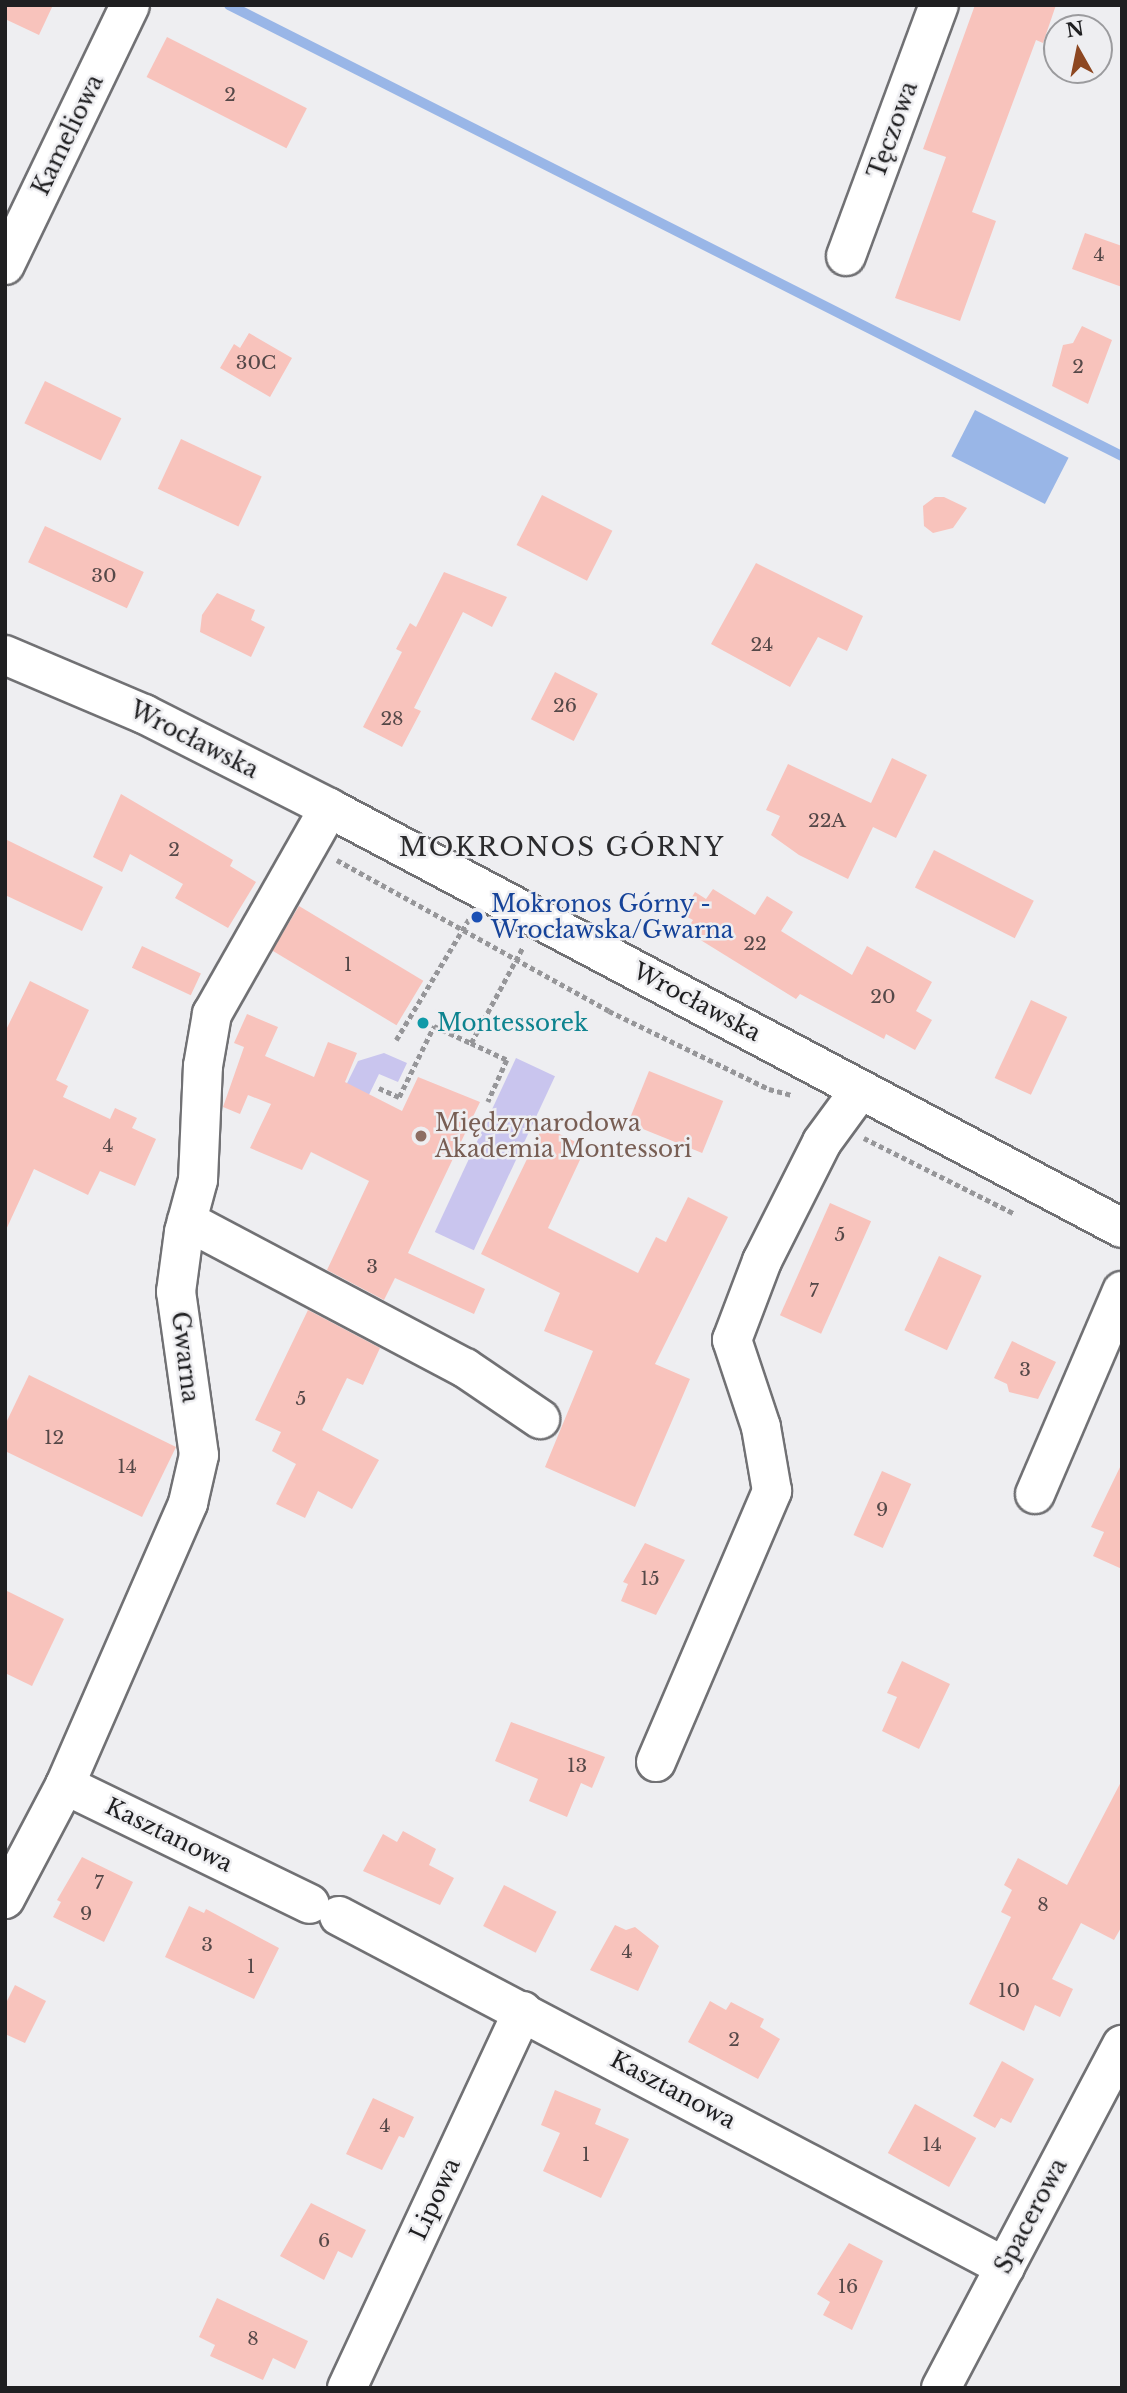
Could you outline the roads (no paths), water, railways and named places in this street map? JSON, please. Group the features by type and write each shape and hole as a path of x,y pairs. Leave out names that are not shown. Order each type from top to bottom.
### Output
{"street":[{"name":"Kameliowa","path":"5,265 131,5"},
{"name":"Tęczowa","path":"846,256 939,5"},
{"name":"Wrocławska","path":"5,655 144,714 329,808 850,1105 1122,1228"},
{"name":"Gwarna","path":"5,1899 65,1785 188,1503 199,1455 176,1292 187,1222 198,1180 204,1118 203,1066 212,1014 329,808"},
{"path":"656,1762 772,1492 761,1427 732,1340 762,1261 821,1142 850,1105"},
{"path":"187,1222 465,1368 540,1419"},
{"path":"1035,1494 1122,1291"},
{"name":"Kasztanowa","path":"65,1785 325,1910 523,2011 1005,2267"},
{"name":"Lipowa","path":"347,2388 523,2011"},
{"name":"Spacerowa","path":"941,2388 1119,2056"}],"water":[{"path":"975,410 1069,458 1045,504 951,456"}],"waterway":[{"path":"229,5 1122,456"}],"place":[{"name":"Mokronos Górny - Wrocławska/Gwarna","path":"477,917"},
{"name":"Montessorek","path":"423,1023"},
{"name":"Międzynarodowa Akademia Montessori","path":"421,1136"}],"district":[{"name":"MOKRONOS GÓRNY","path":"562,848"}]}
